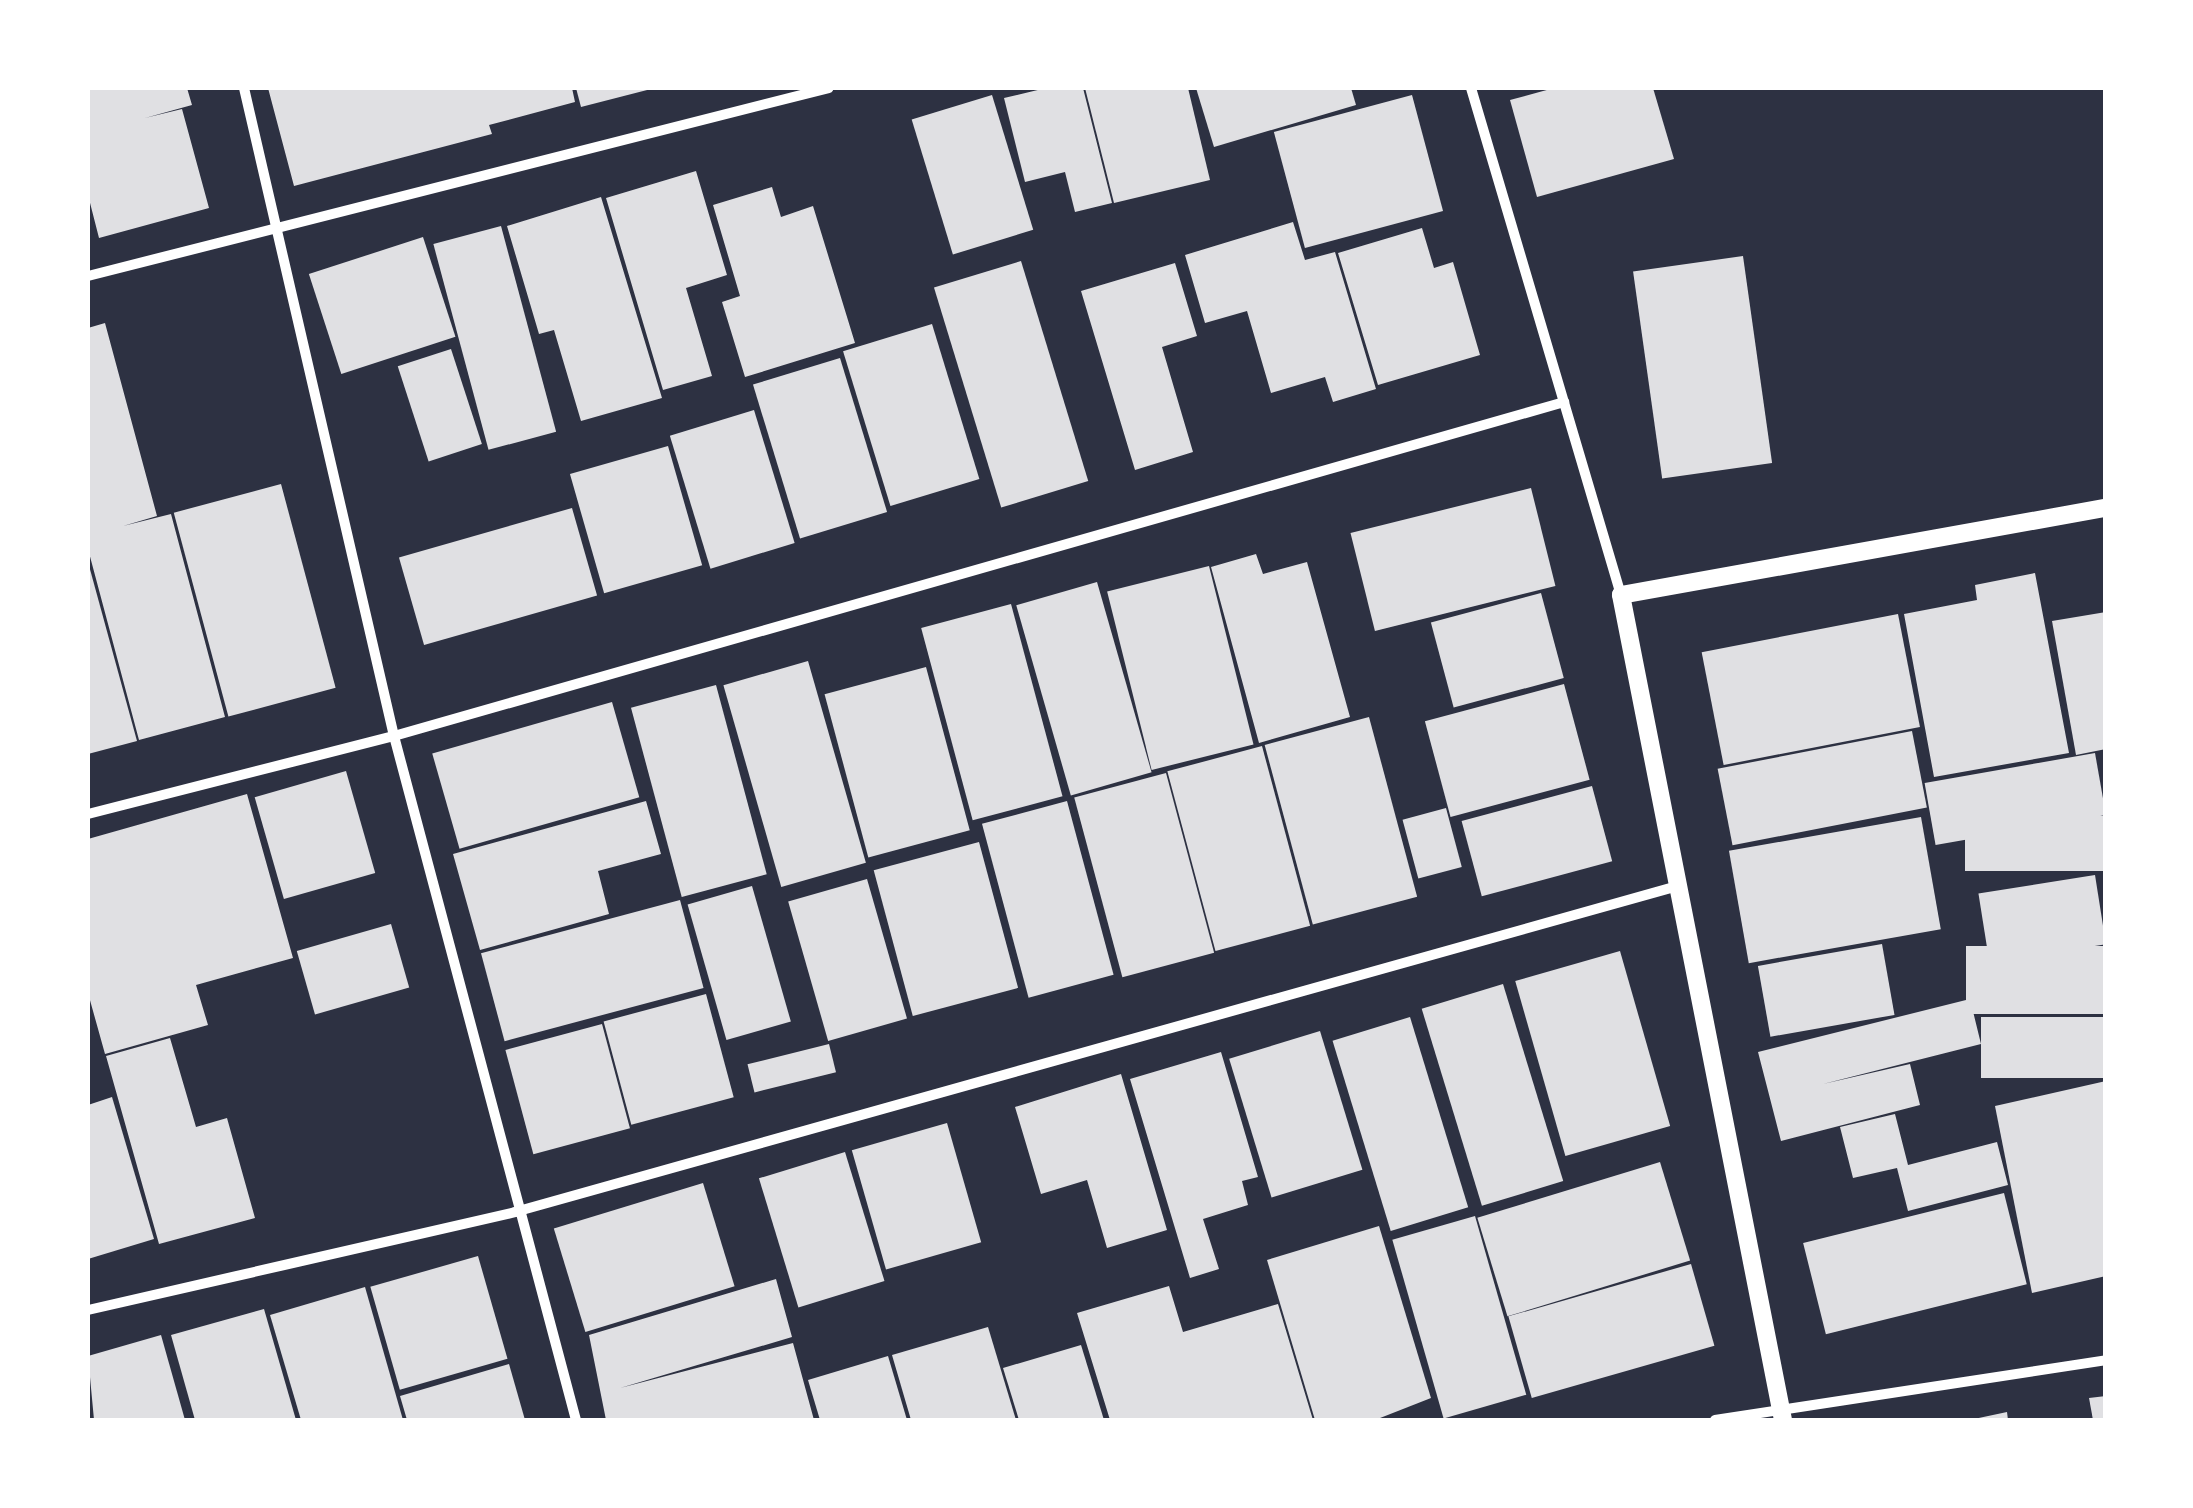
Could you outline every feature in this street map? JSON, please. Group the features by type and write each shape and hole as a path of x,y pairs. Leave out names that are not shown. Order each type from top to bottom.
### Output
{"street":[{"path":"244,88 280,227 394,736 515,1212 576,1420"},
{"path":"88,276 829,88"},
{"path":"1470,88 1621,596 1781,1413"},
{"path":"88,814 394,736 1564,402"},
{"path":"1621,596 2106,508"},
{"path":"88,1310 515,1212 1678,886"},
{"path":"1715,1420 1781,1413 2106,1360"}],"building":[{"path":"88,88 187,88 192,105 145,118 182,109 209,208 99,238 88,195"},
{"path":"268,88 572,88 575,102 489,125 492,134 294,186"},
{"path":"576,88 651,88 651,89 581,107"},
{"path":"1046,88 1083,88 1112,203 1075,212 1065,172 1025,182 1004,98"},
{"path":"1085,88 1188,88 1210,180 1114,203"},
{"path":"1196,88 1351,88 1356,105 1214,147"},
{"path":"1554,88 1653,88 1674,159 1537,197 1510,100"},
{"path":"992,95 1033,230 953,254 912,120"},
{"path":"1412,95 1443,211 1305,248 1274,132"},
{"path":"696,171 727,275 686,288 712,376 663,390 606,198"},
{"path":"772,187 781,217 813,206 855,343 745,377 722,302 740,296 713,205"},
{"path":"601,197 662,398 581,421 554,330 539,334 507,226"},
{"path":"1293,222 1305,260 1335,252 1376,389 1333,402 1325,377 1271,393 1247,311 1205,323 1185,255"},
{"path":"501,226 556,432 489,450 433,244"},
{"path":"1422,228 1434,268 1453,262 1480,355 1378,385 1338,253"},
{"path":"423,237 455,337 341,374 309,274"},
{"path":"1743,256 1772,463 1662,478 1633,271"},
{"path":"1021,261 1088,481 1001,508 934,288"},
{"path":"1175,263 1197,336 1162,347 1193,452 1135,470 1081,291"},
{"path":"105,323 157,516 123,526 171,514 225,717 139,740 88,549 88,328"},
{"path":"932,324 979,479 890,506 843,351"},
{"path":"451,349 482,444 429,461 398,366"},
{"path":"840,358 887,512 800,539 753,385"},
{"path":"754,410 795,543 710,569 670,436"},
{"path":"668,446 702,565 604,593 570,474"},
{"path":"281,484 336,688 228,717 174,513"},
{"path":"1531,488 1555,586 1375,631 1351,533"},
{"path":"572,508 597,595 424,645 399,558"},
{"path":"1256,554 1263,574 1307,562 1350,717 1259,743 1211,567"},
{"path":"88,562 137,741 88,754"},
{"path":"1209,566 1254,745 1152,770 1107,591"},
{"path":"2035,573 2069,753 1934,777 1904,614 1977,600 1975,585"},
{"path":"1097,582 1152,772 1071,795 1016,605"},
{"path":"1541,593 1564,678 1454,708 1431,623"},
{"path":"1011,604 1063,796 973,820 921,628"},
{"path":"2106,612 2106,749 2076,755 2052,621"},
{"path":"1898,614 1920,727 1724,765 1702,652"},
{"path":"808,661 866,863 781,887 723,685"},
{"path":"926,667 970,830 868,857 825,694"},
{"path":"1564,684 1590,780 1451,817 1425,721"},
{"path":"716,685 767,874 682,897 631,708"},
{"path":"612,702 639,797 460,849 432,754"},
{"path":"1369,717 1417,897 1313,925 1265,745"},
{"path":"1912,731 1927,808 1733,845 1718,769"},
{"path":"1262,746 1310,926 1215,951 1167,771"},
{"path":"2095,753 2106,815 1936,845 1925,783"},
{"path":"346,771 375,873 284,899 255,797"},
{"path":"1166,773 1214,953 1122,977 1074,798"},
{"path":"1592,786 1612,861 1482,896 1462,821"},
{"path":"247,794 293,958 196,985 208,1025 105,1054 88,993 88,839"},
{"path":"646,801 661,854 598,871 609,914 480,950 453,854"},
{"path":"1067,801 1114,975 1029,998 982,824"},
{"path":"1446,808 1462,867 1418,879 1403,820"},
{"path":"1965,816 2106,816 2106,871 1965,871"},
{"path":"1921,817 1941,929 1749,963 1729,851"},
{"path":"979,842 1018,988 913,1016 874,870"},
{"path":"2095,875 2106,944 1989,963 1978,893"},
{"path":"867,879 907,1018 828,1041 788,902"},
{"path":"752,886 791,1022 726,1040 688,904"},
{"path":"680,900 704,988 505,1041 481,953"},
{"path":"391,924 409,987 315,1014 297,951"},
{"path":"1882,944 1895,1015 1770,1037 1758,966"},
{"path":"1966,946 2106,946 2106,1014 1966,1014"},
{"path":"1620,951 1670,1126 1565,1156 1515,981"},
{"path":"1503,984 1563,1181 1482,1206 1422,1009"},
{"path":"706,994 734,1097 631,1125 604,1021"},
{"path":"1970,999 1981,1044 1823,1084 1910,1064 1920,1105 1781,1141 1758,1052"},
{"path":"1410,1017 1468,1207 1391,1231 1333,1041"},
{"path":"1981,1017 2106,1017 2106,1078 1981,1078"},
{"path":"602,1024 630,1128 533,1154 505,1050"},
{"path":"1320,1031 1362,1170 1272,1197 1229,1059"},
{"path":"170,1038 196,1127 227,1118 255,1218 159,1244 106,1056"},
{"path":"829,1044 836,1072 755,1092 747,1064"},
{"path":"1221,1052 1258,1177 1242,1181 1248,1205 1203,1219 1219,1269 1190,1278 1130,1079"},
{"path":"1121,1074 1167,1230 1107,1248 1087,1180 1041,1194 1015,1107"},
{"path":"2106,1081 2106,1276 2032,1293 1995,1106"},
{"path":"112,1097 154,1239 88,1259 88,1105"},
{"path":"1895,1114 1908,1165 1997,1142 2008,1185 1908,1211 1897,1168 1853,1178 1840,1127"},
{"path":"947,1123 981,1242 886,1269 852,1150"},
{"path":"845,1152 884,1281 798,1307 759,1178"},
{"path":"1660,1162 1690,1260 1507,1316 1477,1218"},
{"path":"703,1183 735,1286 585,1332 554,1229"},
{"path":"2004,1193 2027,1284 1826,1334 1803,1243"},
{"path":"1475,1216 1526,1395 1444,1418 1392,1240"},
{"path":"1379,1226 1431,1398 1375,1420 1315,1420 1267,1260"},
{"path":"478,1256 507,1359 400,1390 370,1287"},
{"path":"1691,1264 1714,1346 1532,1398 1508,1316"},
{"path":"776,1279 792,1337 620,1388 793,1343 814,1420 606,1420 589,1335"},
{"path":"1169,1286 1183,1332 1278,1304 1313,1420 1110,1420 1077,1313"},
{"path":"365,1287 403,1420 301,1420 270,1315"},
{"path":"264,1309 296,1420 195,1420 171,1335"},
{"path":"988,1327 1016,1420 911,1420 892,1355"},
{"path":"161,1335 185,1420 94,1420 88,1356"},
{"path":"1081,1345 1104,1420 1019,1420 1003,1368"},
{"path":"888,1356 907,1420 820,1420 808,1380"},
{"path":"509,1364 525,1420 407,1420 400,1396"},
{"path":"2106,1396 2106,1420 2093,1420 2089,1398"},
{"path":"2007,1412 2008,1420 1974,1420 1974,1419"}]}
